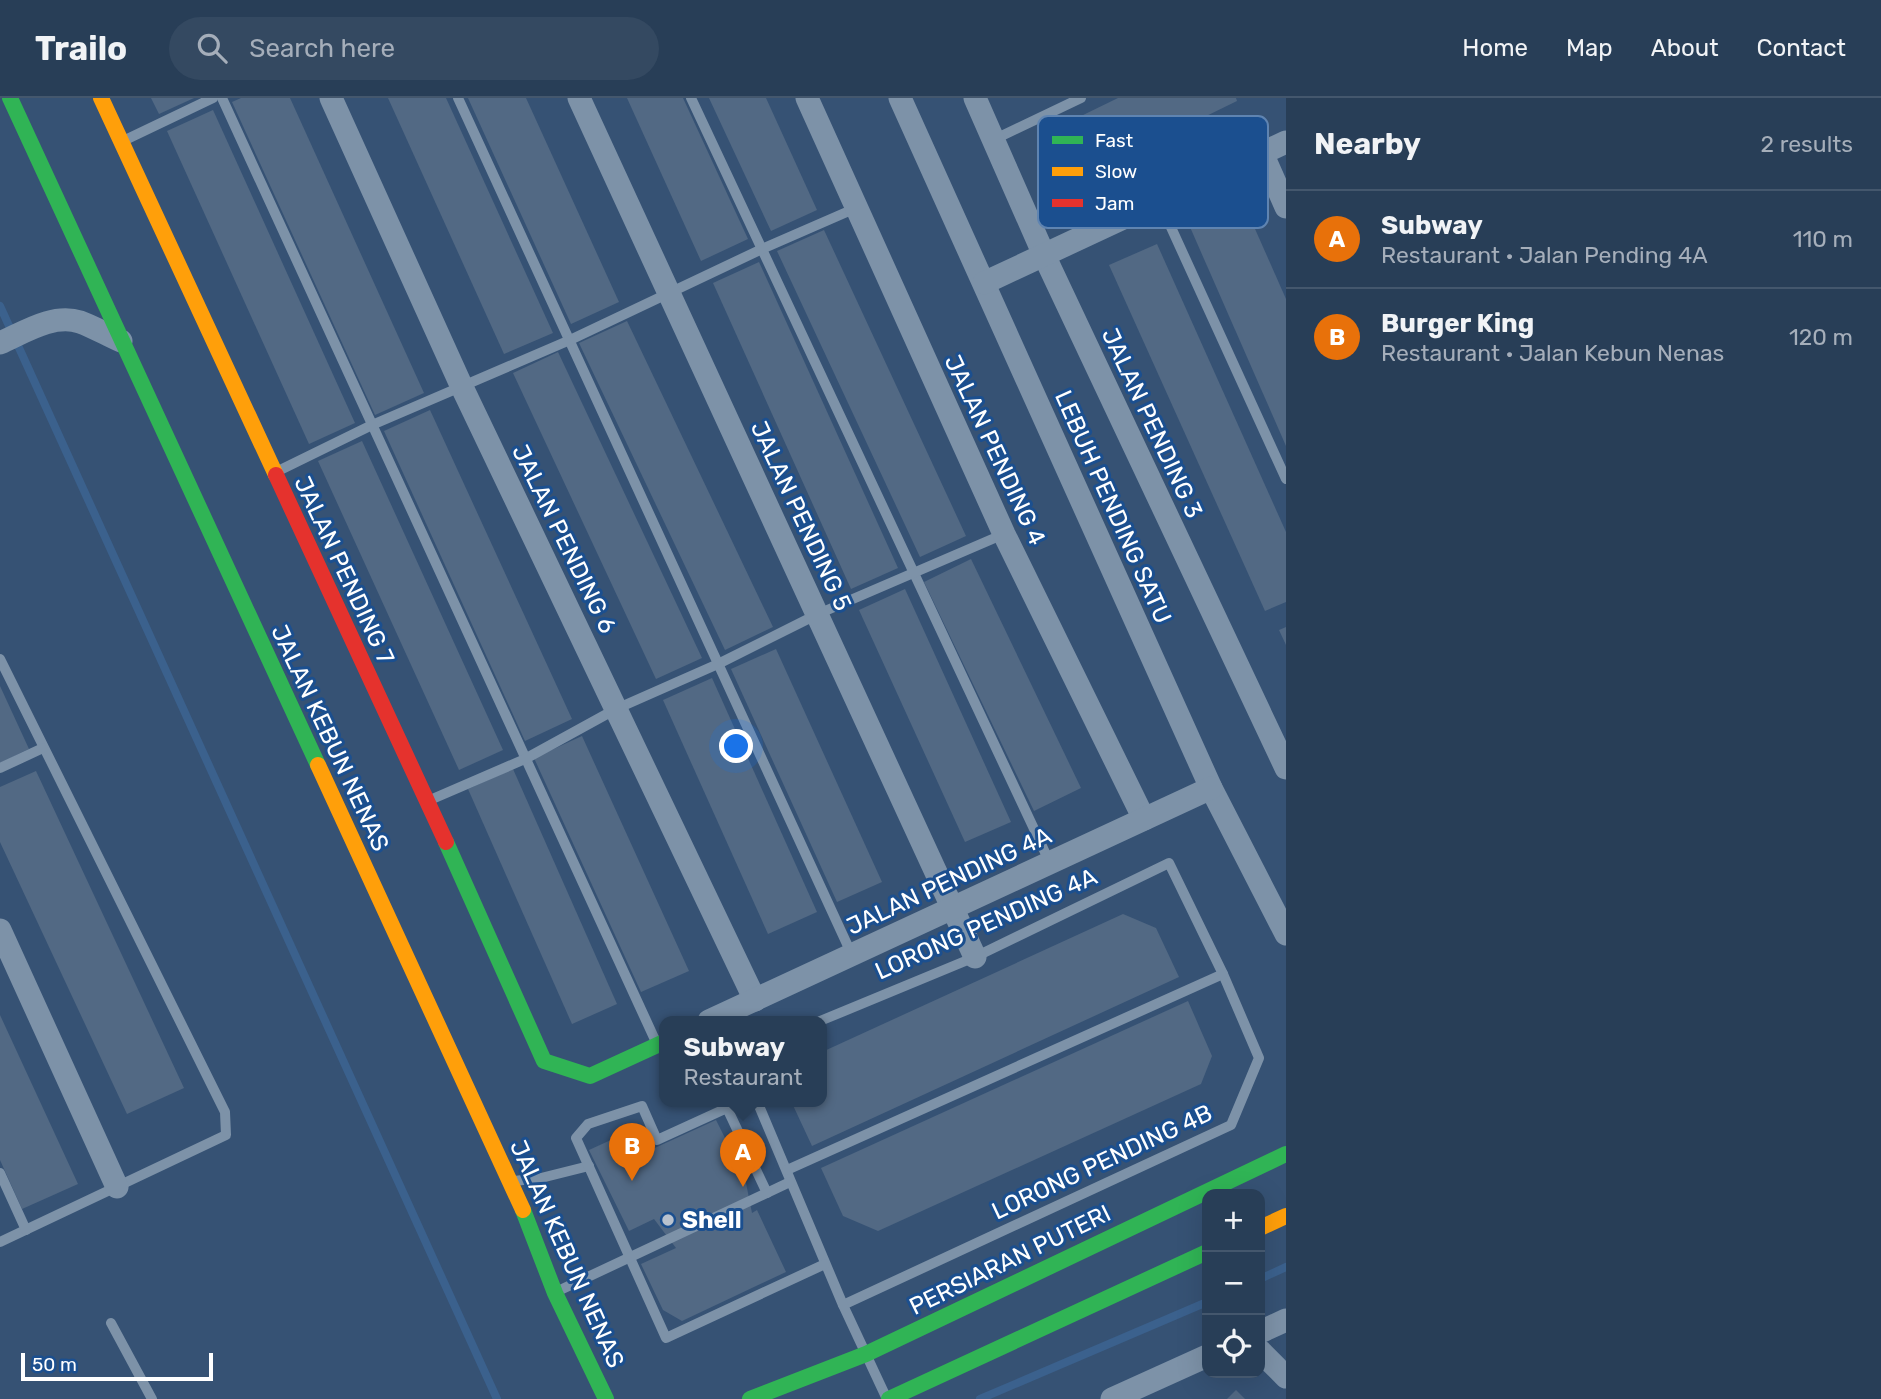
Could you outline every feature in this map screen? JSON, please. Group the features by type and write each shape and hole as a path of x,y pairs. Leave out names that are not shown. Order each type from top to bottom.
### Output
{"street":[{"name":"JALAN KEBUN NENAS","path":"10,98 511,1181 555,1293 606,1399"},
{"name":"JALAN PENDING 7","path":"101,98 427,801 544,1061 590,1076 659,1044"},
{"name":"JALAN PENDING 6","path":"331,98 461,385 755,1000"},
{"name":"JALAN PENDING 5","path":"579,98 975,957"},
{"name":"JALAN PENDING 4","path":"807,98 1004,534 1144,819"},
{"name":"LEBUH PENDING SATU","path":"900,98 1212,788 1286,934"},
{"name":"JALAN PENDING 3","path":"975,98 1044,255 1286,768"},
{"path":"1268,150 1286,142"},
{"path":"1268,166 1286,207"},
{"path":"984,283 1102,228"},
{"path":"0,343 45,324 65,320 78,322 121,341"},
{"name":"JALAN PENDING 4A","path":"720,1016 1212,788"},
{"path":"0,930 117,1187"},
{"path":"1254,1169 1286,1141"},
{"name":"PERSIARAN PUTERI","path":"750,1399 866,1354 1286,1154"},
{"path":"1265,1226 1286,1216"},
{"path":"888,1399 1202,1254"},
{"path":"1265,1330 1286,1320"},
{"path":"1265,1356 1286,1377"},
{"path":"1112,1399 1143,1393 1202,1359"}],"lane":[{"path":"121,142 213,98"},
{"path":"222,98 525,759 659,1039"},
{"path":"458,98 852,954"},
{"path":"691,98 1050,863"},
{"path":"1043,116 1081,98"},
{"path":"993,140 1038,119"},
{"path":"274,473 372,425 569,340 856,208"},
{"path":"1171,228 1286,479"},
{"path":"427,801 525,759 616,709 718,664 818,614 1004,534"},
{"path":"0,659 225,1112 226,1135 0,1242"},
{"path":"0,768 43,748"},
{"name":"LORONG PENDING 4A","path":"827,1018 975,957 1169,863"},
{"name":"LORONG PENDING 4B","path":"843,1305 1231,1125 1259,1058 1223,974 1169,863"},
{"path":"787,1170 1223,974"},
{"path":"767,1193 727,1108 657,1140 642,1106 588,1124 576,1138 666,1338 825,1264"},
{"path":"759,1107 843,1305 888,1399"},
{"path":"511,1181 541,1178 589,1166"},
{"path":"0,1173 26,1230"},
{"path":"555,1293 790,1182"},
{"path":"111,1323 152,1399"}],"building":[{"path":"151,98 194,98 159,114"},
{"path":"241,98 290,98 424,393 375,415 232,102"},
{"path":"388,98 446,98 553,333 504,354"},
{"path":"468,98 526,98 619,302 571,324"},
{"path":"627,98 683,98 748,239 701,261"},
{"path":"709,98 766,98 817,210 771,231"},
{"path":"1118,98 1236,98 1237,101 1206,116 1081,116"},
{"path":"213,110 355,423 309,444 167,131"},
{"path":"1190,228 1255,228 1286,299 1286,446"},
{"path":"824,230 966,536 920,557 777,251"},
{"path":"1157,244 1286,532 1286,602 1265,611 1109,265"},
{"path":"759,262 898,568 851,589 713,283"},
{"path":"627,321 773,627 725,650 579,343"},
{"path":"558,352 702,658 656,679 513,373"},
{"path":"430,410 572,719 525,741 384,431"},
{"path":"362,441 503,750 459,770 318,461"},
{"path":"971,559 1081,788 1034,811 924,582"},
{"path":"905,589 1011,822 965,842 859,610"},
{"path":"1286,627 1286,645 1279,630"},
{"path":"776,649 882,882 837,902 731,669"},
{"path":"712,678 817,912 768,934 663,700"},
{"path":"0,686 29,749 0,763"},
{"path":"582,736 689,971 641,992 534,758"},
{"path":"513,769 617,1004 572,1024 468,789"},
{"path":"36,771 184,1088 127,1114 0,842 0,787"},
{"path":"1123,914 1156,928 1179,977 812,1146 794,1107 827,1107 827,1050"},
{"path":"1188,1001 1212,1056 1201,1084 878,1231 843,1216 821,1168"},
{"path":"0,1015 78,1184 22,1209 0,1160"},
{"path":"716,1120 745,1178 752,1213 757,1210 786,1272 682,1321 663,1310 641,1264 676,1248 654,1219 629,1231 589,1150 624,1134 635,1157"},
{"path":"1236,1390 1245,1399 1227,1399"}],"waterway":[{"path":"0,306 497,1399"},
{"path":"1265,1277 1286,1267"},
{"path":"980,1399 1202,1304"}],"traffic: fast":[{"path":"10,98 318,765"},
{"path":"446,842 544,1061 590,1076 659,1044"},
{"path":"750,1399 866,1354 1286,1154"},
{"path":"523,1210 555,1293 606,1399"},
{"path":"889,1399 1202,1254"}],"traffic: slow":[{"path":"101,98 276,475"},
{"path":"318,765 523,1210"},
{"path":"1265,1226 1286,1216"}],"traffic: jam":[{"path":"276,475 446,842"}],"place":[{"name":"Burger King","path":"632,1181"},
{"name":"Subway","path":"743,1187"},
{"name":"Shell","path":"668,1220"}]}
